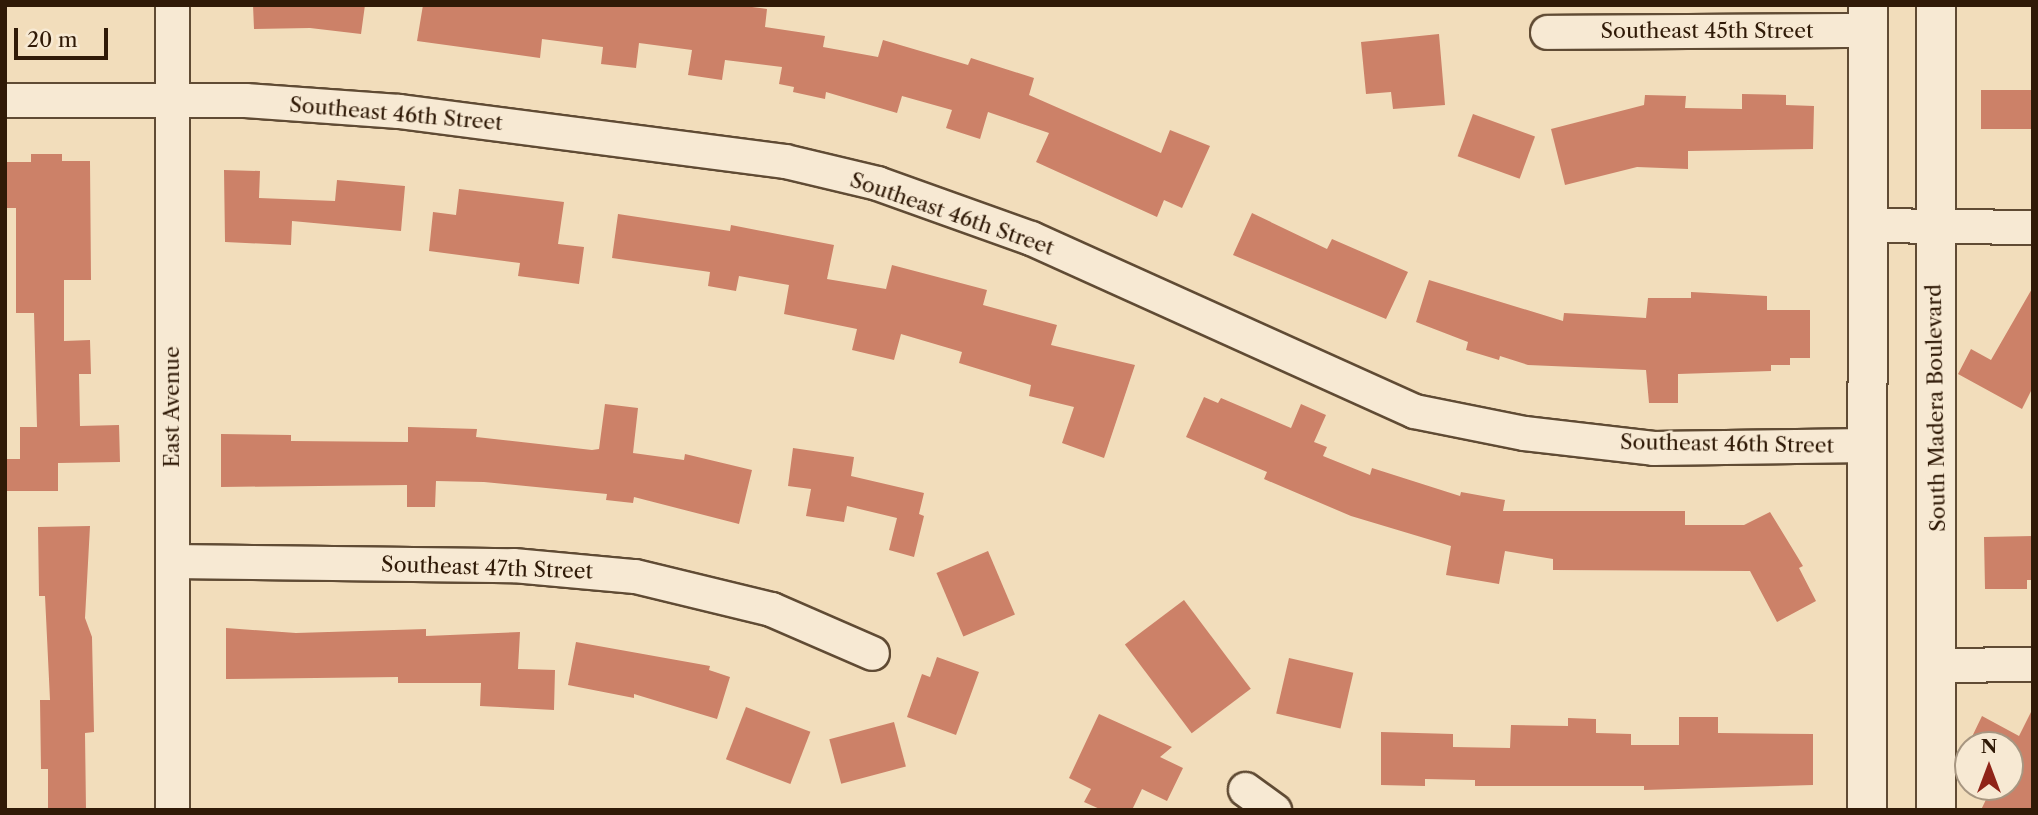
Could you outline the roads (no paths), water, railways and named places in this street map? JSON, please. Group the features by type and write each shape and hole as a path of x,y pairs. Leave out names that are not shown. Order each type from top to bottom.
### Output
{"street":[{"name":"East Avenue","path":"172,5 172,810"},
{"name":"South Madera Boulevard","path":"1936,5 1936,810"},
{"path":"1867,810 1868,18"},
{"name":"Southeast 45th Street","path":"1547,32 1868,18"},
{"name":"Southeast 46th Street","path":"5,100 245,100 399,111 785,161 877,183 1031,238 1414,411 1524,433 1653,448 1867,445"},
{"path":"1869,226 2033,227"},
{"name":"Southeast 47th Street","path":"172,561 513,565 635,576 771,609 872,653"},
{"path":"1938,664 2033,664"},
{"path":"1245,789 1274,810"}]}
